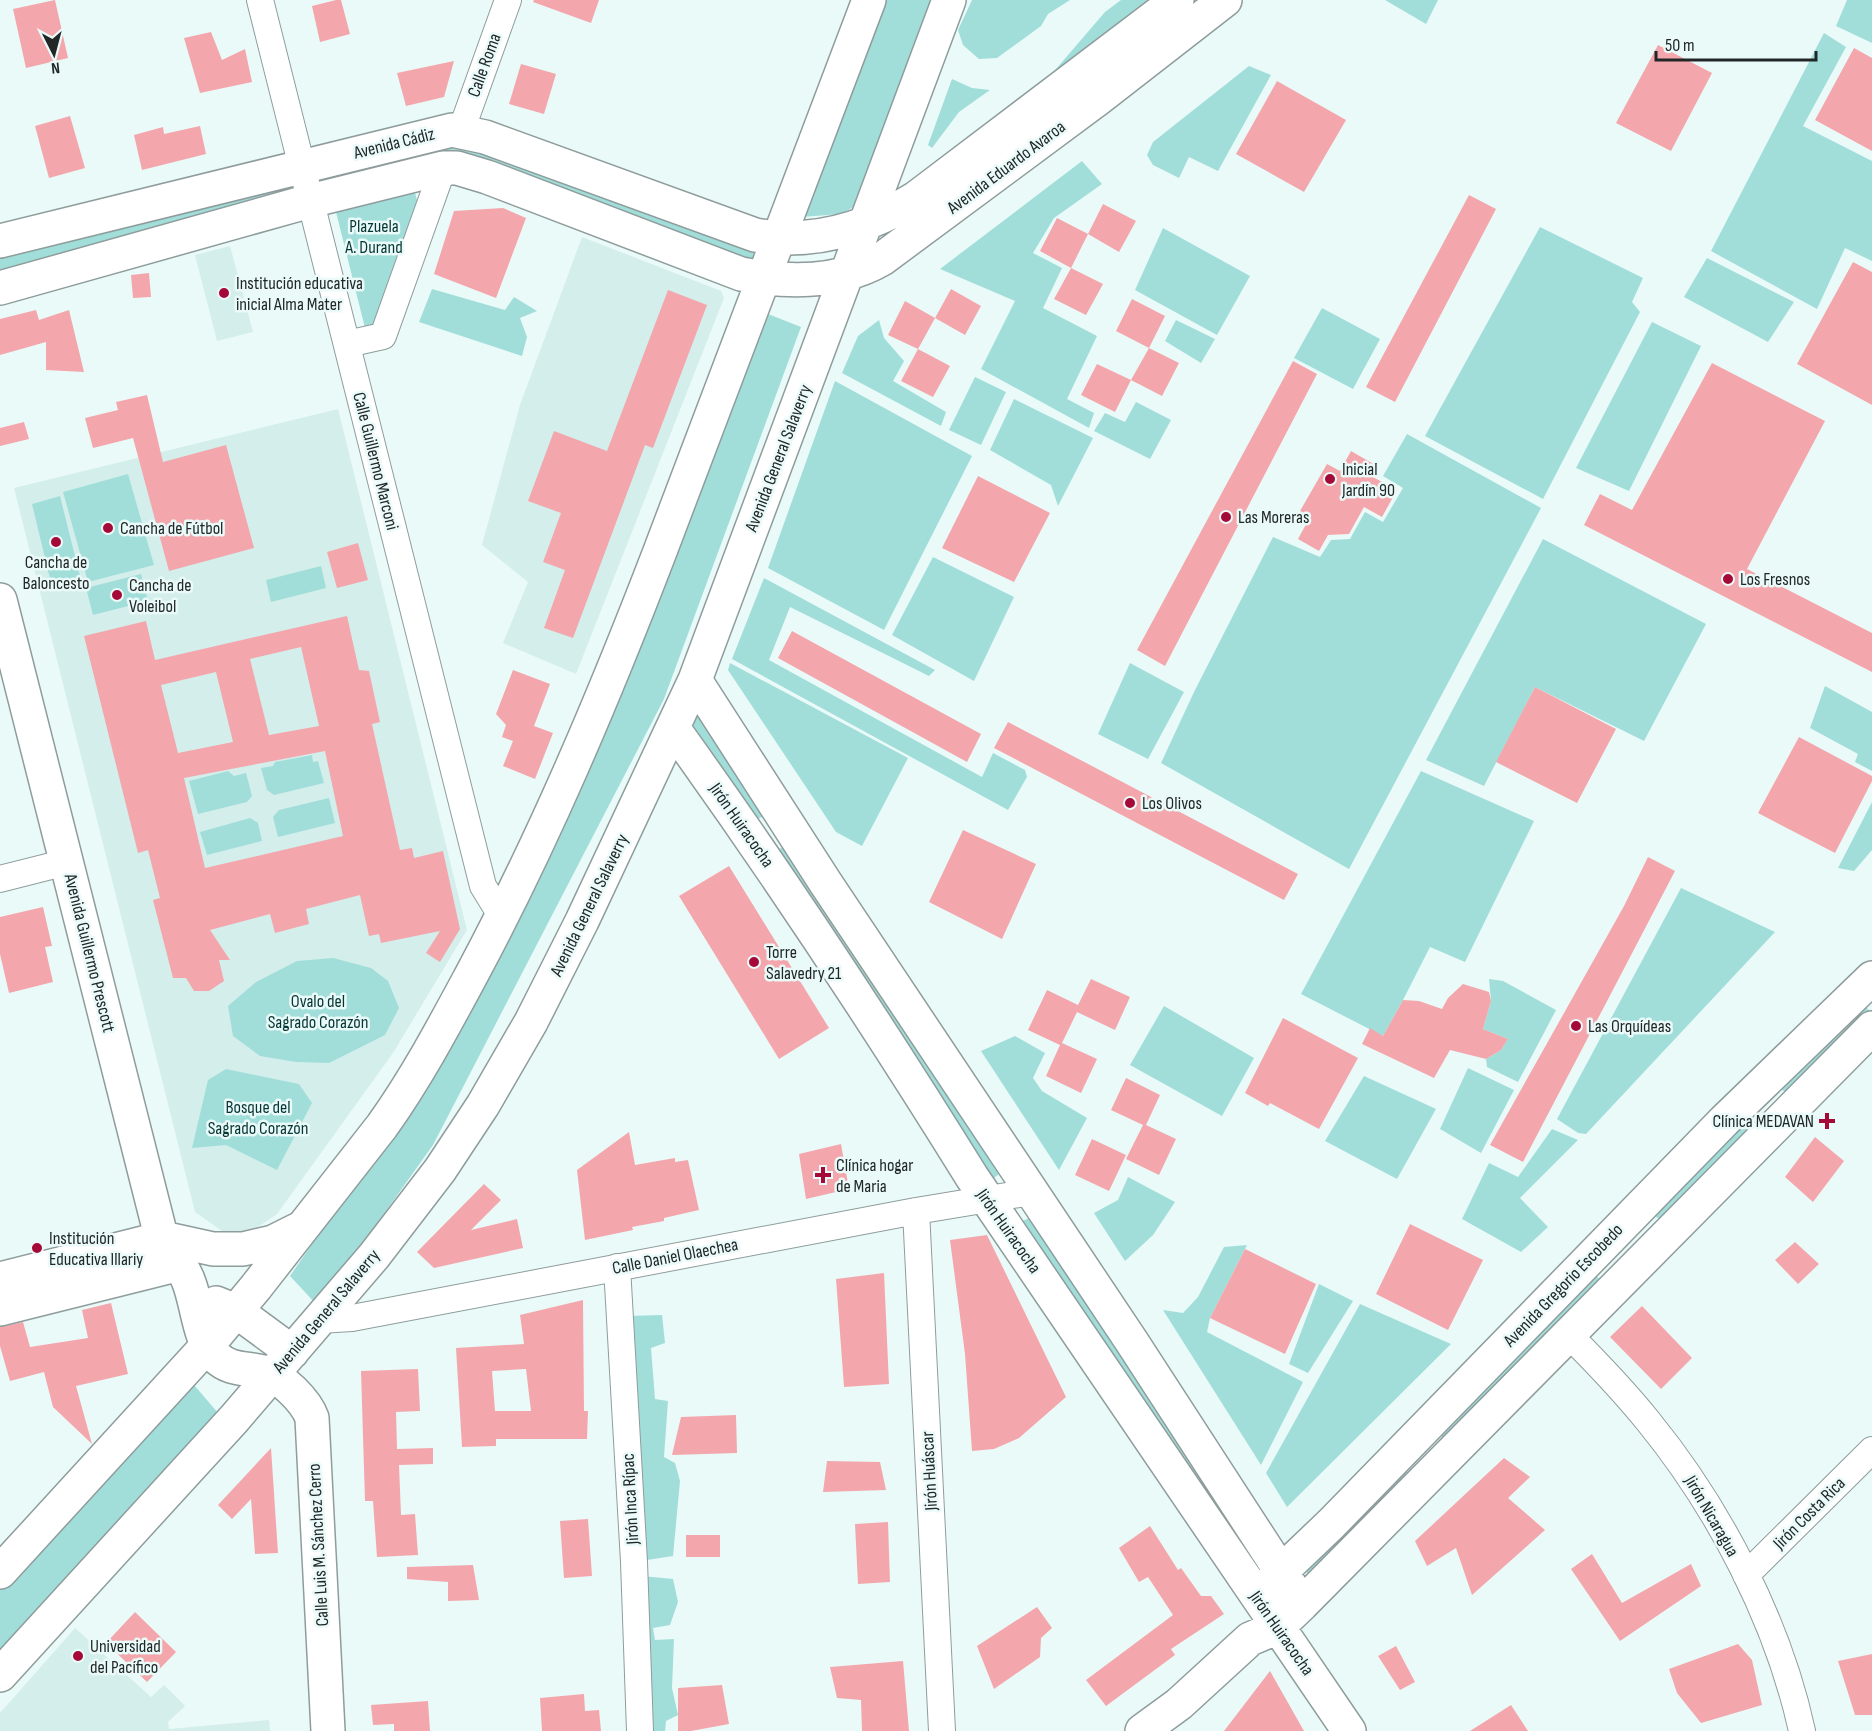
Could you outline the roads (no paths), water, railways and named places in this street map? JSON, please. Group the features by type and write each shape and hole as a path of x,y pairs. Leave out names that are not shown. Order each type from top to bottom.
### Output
{"main road":[{"path":"0,1572 207,1346 382,1126 404,1095 502,918 549,820 612,675 869,0"},
{"name":"Avenida General Salaverry","path":"0,1675 282,1364 374,1256 434,1179 483,1105 531,1022 582,921 695,680 949,0"},
{"name":"Avenida Eduardo Avaroa","path":"765,278 805,280 846,273 867,267 882,259 1090,85 1178,0"},
{"name":"Avenida Eduardo Avaroa","path":"780,238 822,235 864,225 889,215 1225,0"},
{"name":"Avenida Cádiz","path":"0,242 442,131 461,131 486,137 744,232 780,238"},
{"name":"Avenida Cádiz","path":"0,288 310,201 442,168 457,168 475,173 731,271 765,278"},
{"name":"Avenida Guillermo Prescott","path":"0,600 157,1226 196,1299 207,1346"},
{"name":"Jirón Huiracocha","path":"695,680 787,823 1282,1570 1302,1604"},
{"name":"Jirón Huiracocha","path":"674,728 755,843 921,1095 972,1177 1349,1731"},
{"path":"755,843 787,823"},
{"name":"Avenida Gregorio Escobedo","path":"1256,1595 1331,1524 1724,1121 1872,978"},
{"name":"Avenida Gregorio Escobedo","path":"1278,1628 1872,1028"},
{"path":"1748,1100 1748,1111 1754,1120 1764,1125 1775,1125"},
{"path":"1724,1121 1744,1125 1752,1137 1750,1151"},
{"path":"0,1279 171,1251 243,1249 273,1242 301,1228"},
{"path":"0,1308 171,1251"},
{"path":"196,1299 236,1311 282,1364 263,1372 238,1369 228,1366 207,1346"},
{"name":"Calle Luis M. Sánchez Cerro","path":"282,1364 312,1418 328,1731"},
{"path":"1161,1457 1192,1434"},
{"path":"1142,1731 1179,1704 1250,1639 1278,1628"}],"street":[{"name":"Calle Guillermo Marconi","path":"260,0 483,886 502,918"},
{"name":"Calle Roma","path":"461,131 508,0"},
{"path":"347,344 382,336 442,168"},
{"path":"0,879 67,862"},
{"name":"Calle Daniel Olaechea","path":"319,1320 352,1318 916,1210 1032,1192"},
{"name":"Jirón Huáscar","path":"916,1210 942,1731"},
{"name":"Jirón Inca Rípac","path":"617,1266 634,1562 640,1731"},
{"name":"Jirón Nicaragua","path":"1568,1334 1610,1376 1649,1422 1685,1471 1718,1522 1746,1575 1775,1644 1802,1731"},
{"name":"Jirón Costa Rica","path":"1746,1575 1872,1450"}],"place":[{"name":"Institución educativa inicial Alma Mater","path":"224,293"},
{"name":"Inicial Jardín 90","path":"1330,479"},
{"name":"Las Moreras","path":"1226,517"},
{"name":"Cancha de Fútbol","path":"108,528"},
{"name":"Cancha de Baloncesto","path":"56,542"},
{"name":"Los Fresnos","path":"1728,579"},
{"name":"Cancha de Voleibol","path":"117,595"},
{"name":"Los Olivos","path":"1130,803"},
{"name":"Torre Salavedry 21","path":"754,962"},
{"name":"Las Orquídeas","path":"1576,1026"},
{"name":"Clínica MEDAVAN","path":"1827,1121"},
{"name":"Clínica hogar de Maria","path":"823,1175"},
{"name":"Institución Educativa Illariy","path":"37,1248"},
{"name":"Universidad del Pacífico","path":"78,1656"}],"park label":[{"name":"Plazuela A. Durand","path":"374,236"},
{"name":"Ovalo del Sagrado Corazón","path":"318,1011"},
{"name":"Bosque del Sagrado Corazón","path":"258,1117"}]}
